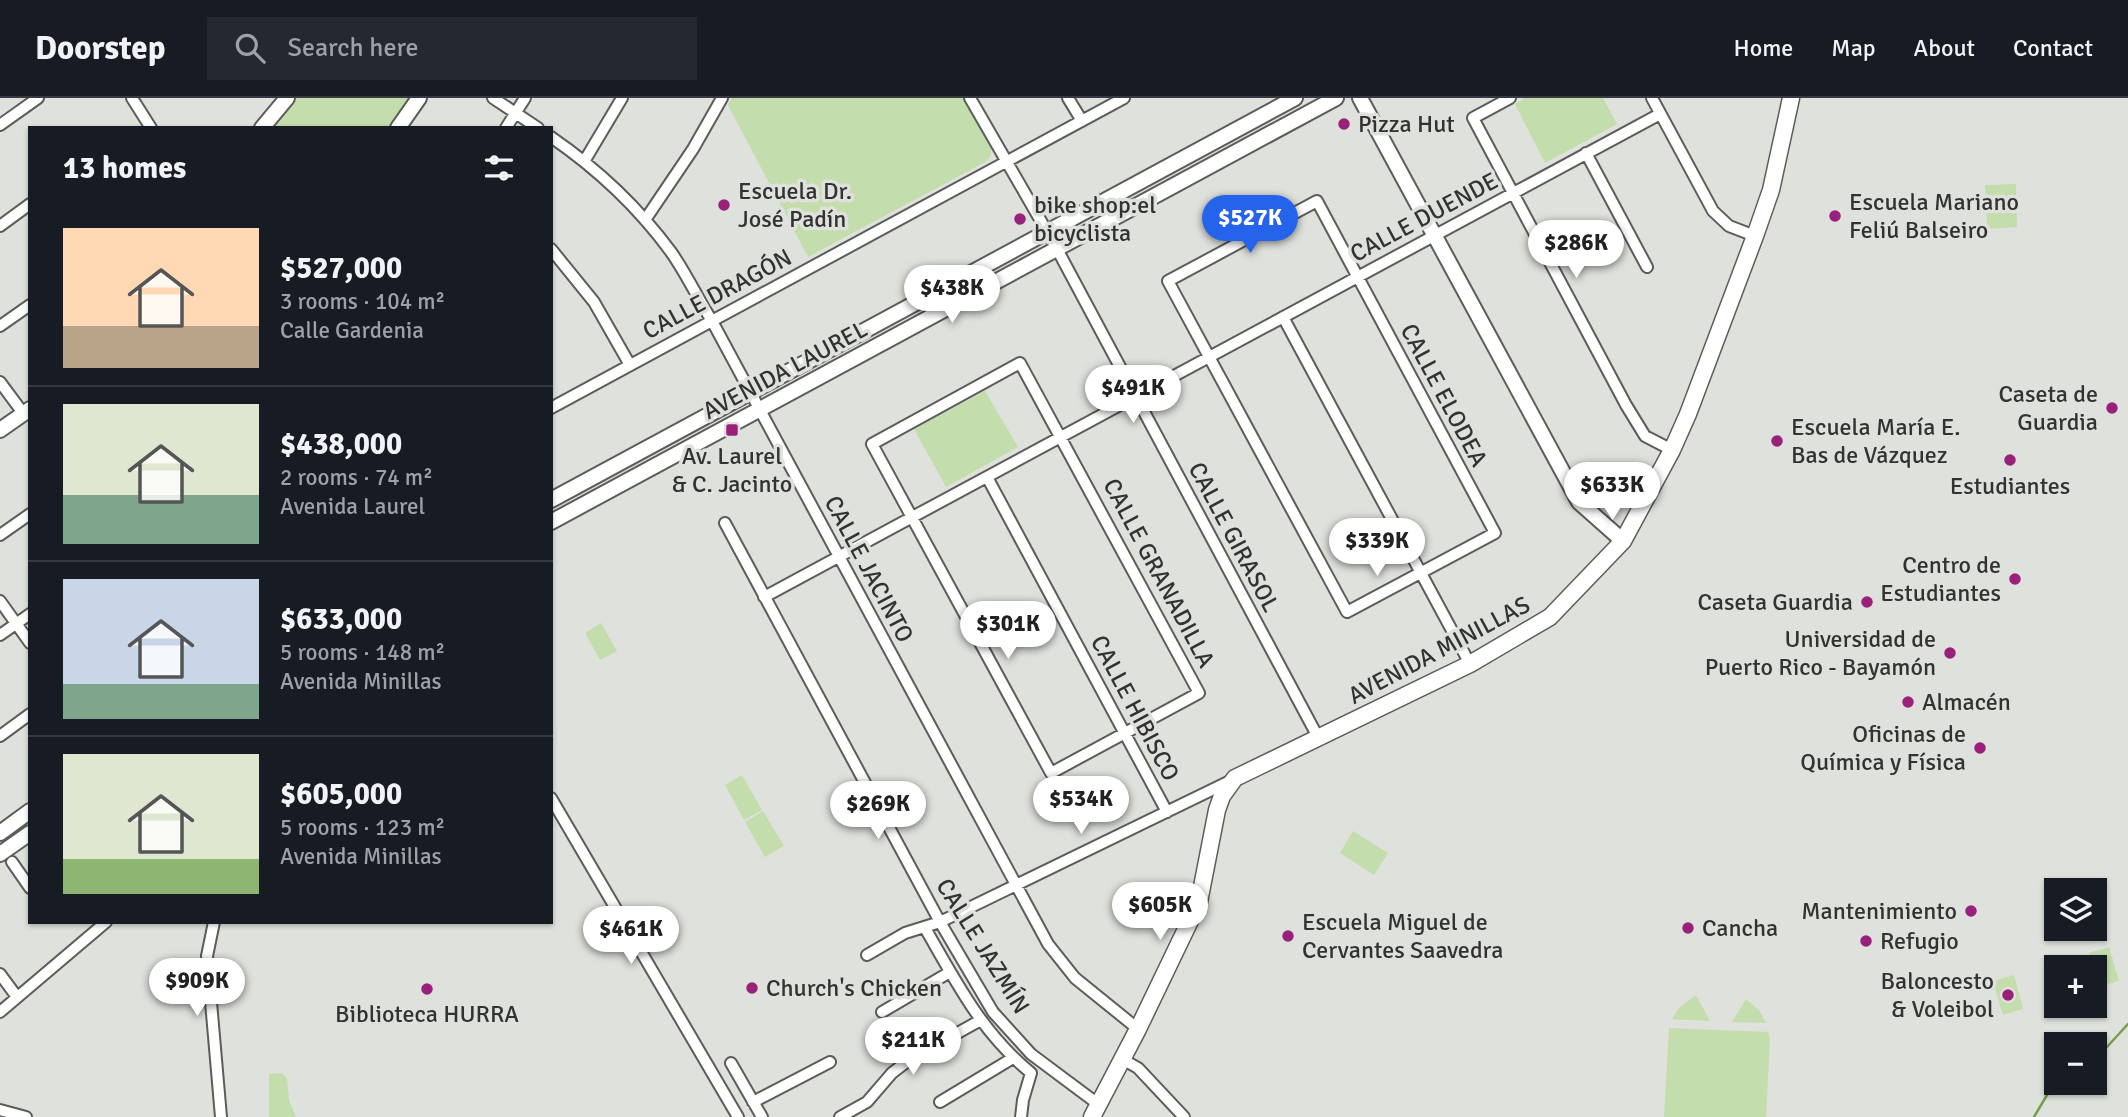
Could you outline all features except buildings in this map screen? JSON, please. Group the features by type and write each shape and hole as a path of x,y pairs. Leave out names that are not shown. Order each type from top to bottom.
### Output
{"main road":[{"name":"AVENIDA MINILLAS","path":"1235,778 1471,664 1550,617 1623,541 1672,450 1688,414 1771,190 1791,98"},
{"path":"1095,1111 1199,902 1217,810 1222,796 1235,778"}],"street":[{"path":"0,125 37,98"},
{"path":"132,98 149,124"},
{"path":"264,126 287,98"},
{"path":"399,126 419,98"},
{"path":"492,98 535,126"},
{"path":"507,126 525,98"},
{"path":"585,160 622,98"},
{"path":"645,219 693,149 722,98"},
{"name":"CALLE GIRASOL","path":"970,98 1056,249 1319,738"},
{"path":"1068,98 1082,121"},
{"name":"CALLE DRAGÓN","path":"553,407 1124,98"},
{"name":"AVENIDA LAUREL","path":"553,499 1295,98"},
{"name":"AVENIDA LAUREL","path":"553,521 1336,98"},
{"path":"1360,98 1579,502 1623,541"},
{"path":"1510,98 1473,118 1626,405 1645,436 1672,450"},
{"path":"1652,98 1713,211 1729,226 1755,236"},
{"name":"CALLE DUENDE","path":"764,597 1660,114"},
{"name":"CALLE JACINTO","path":"553,138 585,160 645,219 672,253 712,321 1048,944 1075,978 1138,1029"},
{"path":"1586,153 1647,267"},
{"name":"CALLE ELODEA","path":"1209,357 1168,281 1317,201 1495,533 1422,572"},
{"path":"0,226 28,205"},
{"path":"553,251 594,302 630,365"},
{"path":"0,326 28,306"},
{"path":"1283,317 1471,664"},
{"path":"1209,357 1347,612 1422,572"},
{"path":"1061,437 1020,363 872,444 1051,773 1125,732"},
{"path":"0,382 27,411 0,430"},
{"name":"CALLE GRANADILLA","path":"1061,437 1199,693 1125,732"},
{"name":"CALLE HIBISCO","path":"987,477 1167,812"},
{"path":"0,535 28,515"},
{"name":"CALLE JAZMÍN","path":"725,523 940,922 993,1012 1031,1054 1095,1111"},
{"path":"0,601 28,640"},
{"path":"0,635 28,615"},
{"path":"0,736 28,715"},
{"path":"867,955 905,933 940,922 1235,778"},
{"path":"553,801 738,1117"},
{"path":"0,833 28,812"},
{"path":"28,835 6,858 28,886"},
{"path":"0,1012 104,924"},
{"path":"214,924 207,956 221,1117"},
{"path":"925,928 970,1006 1013,1058 1031,1073 1021,1117"},
{"path":"882,1012 950,972"},
{"path":"0,974 17,997"},
{"path":"840,1117 867,1102 892,1073 909,1060 981,1020"},
{"path":"940,1102 1013,1058"},
{"path":"1122,1059 1138,1068 1184,1117"},
{"path":"753,1102 830,1062"},
{"path":"730,1063 762,1117"},
{"path":"0,1110 26,1117"}],"green space":[{"path":"287,98 419,98 399,126 264,126"},
{"path":"732,98 962,98 991,147 991,155 987,161 808,257 728,105"},
{"path":"1525,98 1603,98 1617,124 1545,163 1515,104"},
{"path":"2016,184 2017,227 1987,229 1985,185"},
{"path":"985,391 1018,447 946,487 914,429"},
{"path":"601,623 617,651 600,660 585,633"},
{"path":"742,775 762,810 744,820 725,785"},
{"path":"763,811 784,846 765,857 745,822"},
{"path":"1353,831 1388,853 1374,875 1340,853"},
{"path":"2109,947 2119,981 2107,984 2107,955 2089,953"},
{"name":"Baloncesto & Voleibol","path":"2014,975 2023,1009 2003,1015 1993,981"},
{"path":"1696,995 1710,1021 1672,1019 1679,1008"},
{"path":"1746,999 1759,1010 1766,1023 1732,1022"},
{"path":"1669,1028 1768,1032 1770,1038 1766,1117 1664,1117"},
{"path":"282,1073 287,1078 289,1100 296,1117 269,1117 269,1074"}],"waterway":[{"path":"2107,1047 2128,1024"},
{"path":"2034,1117 2047,1095"}],"place":[{"name":"Pizza Hut","path":"1344,124"},
{"name":"Escuela Dr. José Padín","path":"724,205"},
{"name":"Escuela Mariano Feliú Balseiro","path":"1835,216"},
{"name":"bike shop:el bicyclista","path":"1020,219"},
{"name":"Caseta de Guardia","path":"2112,408"},
{"name":"Av. Laurel & C. Jacinto","path":"732,430"},
{"name":"Escuela María E. Bas de Vázquez","path":"1777,441"},
{"name":"Estudiantes","path":"2010,460"},
{"name":"Centro de Estudiantes","path":"2015,579"},
{"name":"Caseta Guardia","path":"1867,602"},
{"name":"Universidad de Puerto Rico - Bayamón","path":"1950,653"},
{"name":"Almacén","path":"1908,702"},
{"name":"Oficinas de Química y Física","path":"1980,748"},
{"name":"Mantenimiento","path":"1971,911"},
{"name":"Cancha","path":"1688,928"},
{"name":"Escuela Miguel de Cervantes Saavedra","path":"1288,936"},
{"name":"Refugio","path":"1866,941"},
{"name":"Church's Chicken","path":"752,988"},
{"name":"Biblioteca HURRA","path":"427,989"},
{"name":"Baloncesto & Voleibol","path":"2008,995"}]}
